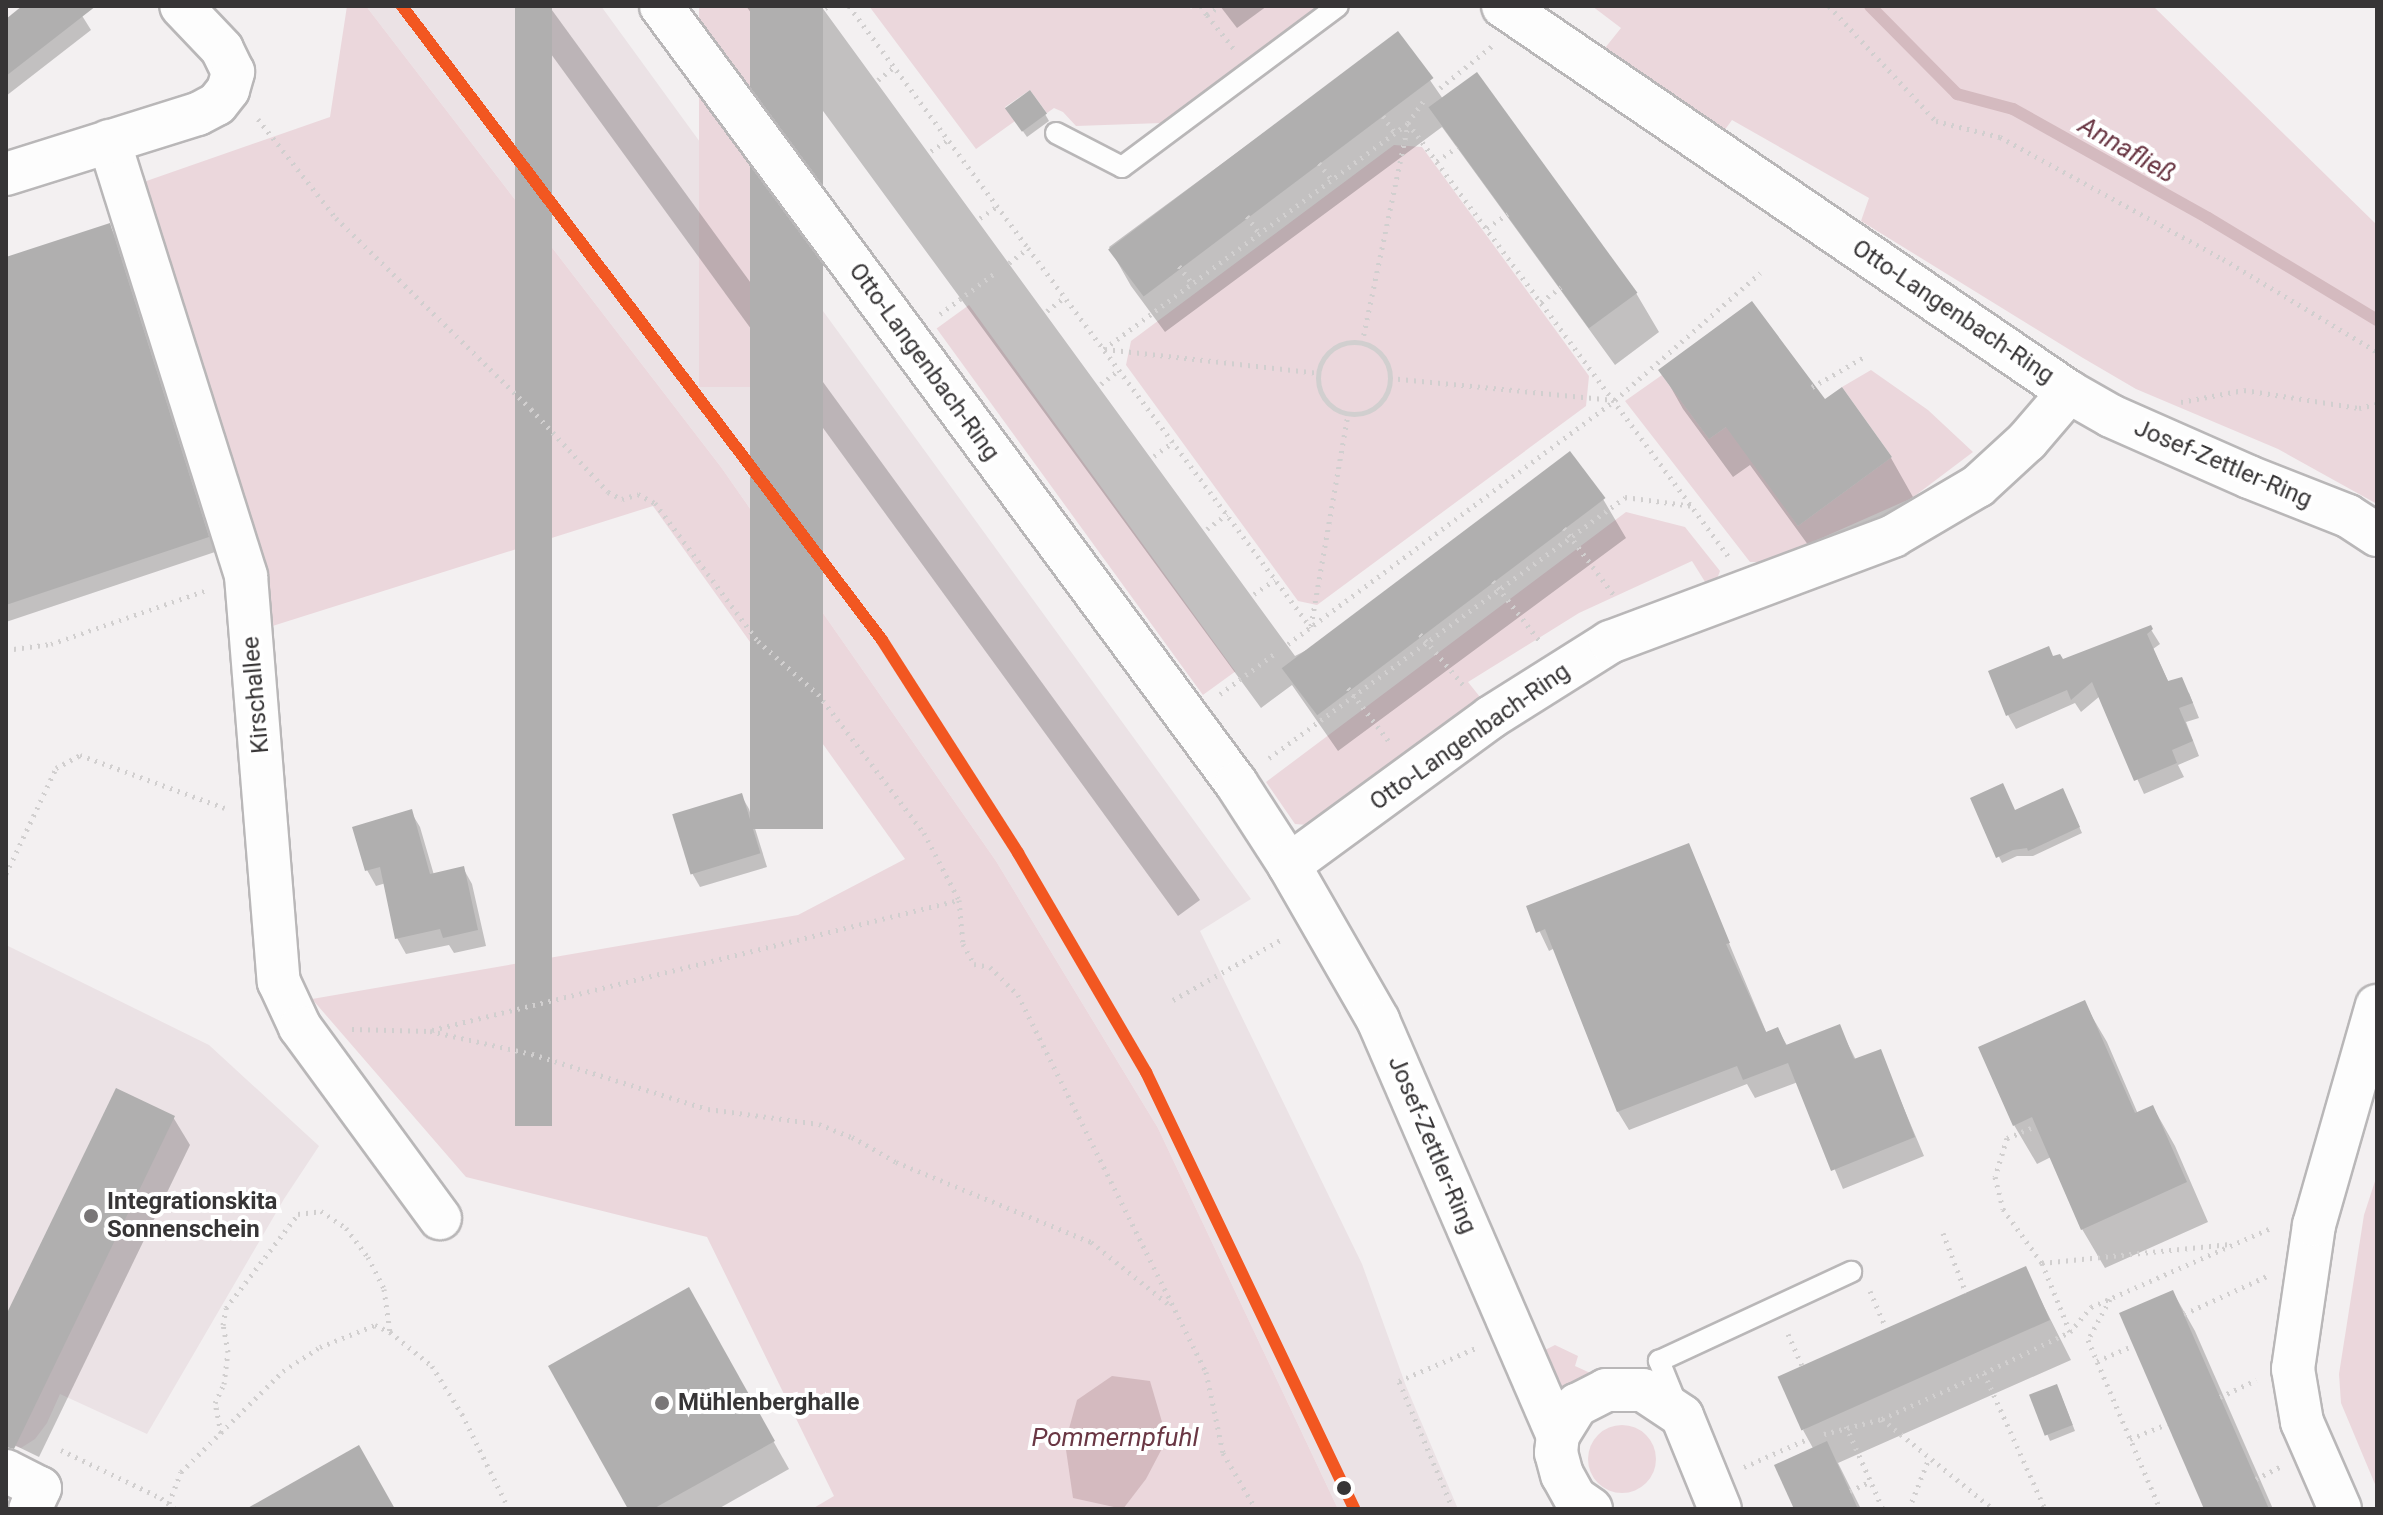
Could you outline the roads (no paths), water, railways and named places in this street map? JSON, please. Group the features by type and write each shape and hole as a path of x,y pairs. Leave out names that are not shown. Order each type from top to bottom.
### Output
{"street":[{"path":"6,174 198,114 217,104 228,90 233,72 222,49 181,6"},
{"name":"Otto-Langenbach-Ring","path":"661,6 1236,783 1289,865 1491,717 1610,642 1893,536 1978,486 2027,441 2069,392 1511,13"},
{"name":"Kirschallee","path":"109,141 246,576 279,982 300,1027 440,1218"},
{"name":"Josef-Zettler-Ring","path":"2069,392 2111,416 2249,477 2348,516 2377,535"},
{"name":"Josef-Zettler-Ring","path":"1289,865 1378,1020 1558,1435 1556,1453 1562,1475 1575,1498 1591,1509"},
{"path":"2340,1509 2302,1422 2293,1369 2312,1241 2377,1006"},
{"path":"1558,1435 1577,1405 1606,1390 1643,1390 1682,1416 1714,1496"},
{"path":"6,1471 40,1488 30,1509"}],"lane":[{"path":"1056,133 1122,167 1338,6"},
{"path":"1682,1416 1659,1361 1851,1272"}],"water":[{"name":"Pommernpfuhl","path":"1112,1376 1150,1381 1167,1439 1146,1479 1123,1509 1073,1498 1065,1443 1077,1400"}],"waterway":[{"name":"Annafließ","path":"1870,6 1957,94 2013,109 2208,218 2377,320"}],"place":[{"name":"Integrationskita Sonnenschein","path":"91,1216"},
{"name":"Mühlenberghalle","path":"662,1403"}]}
